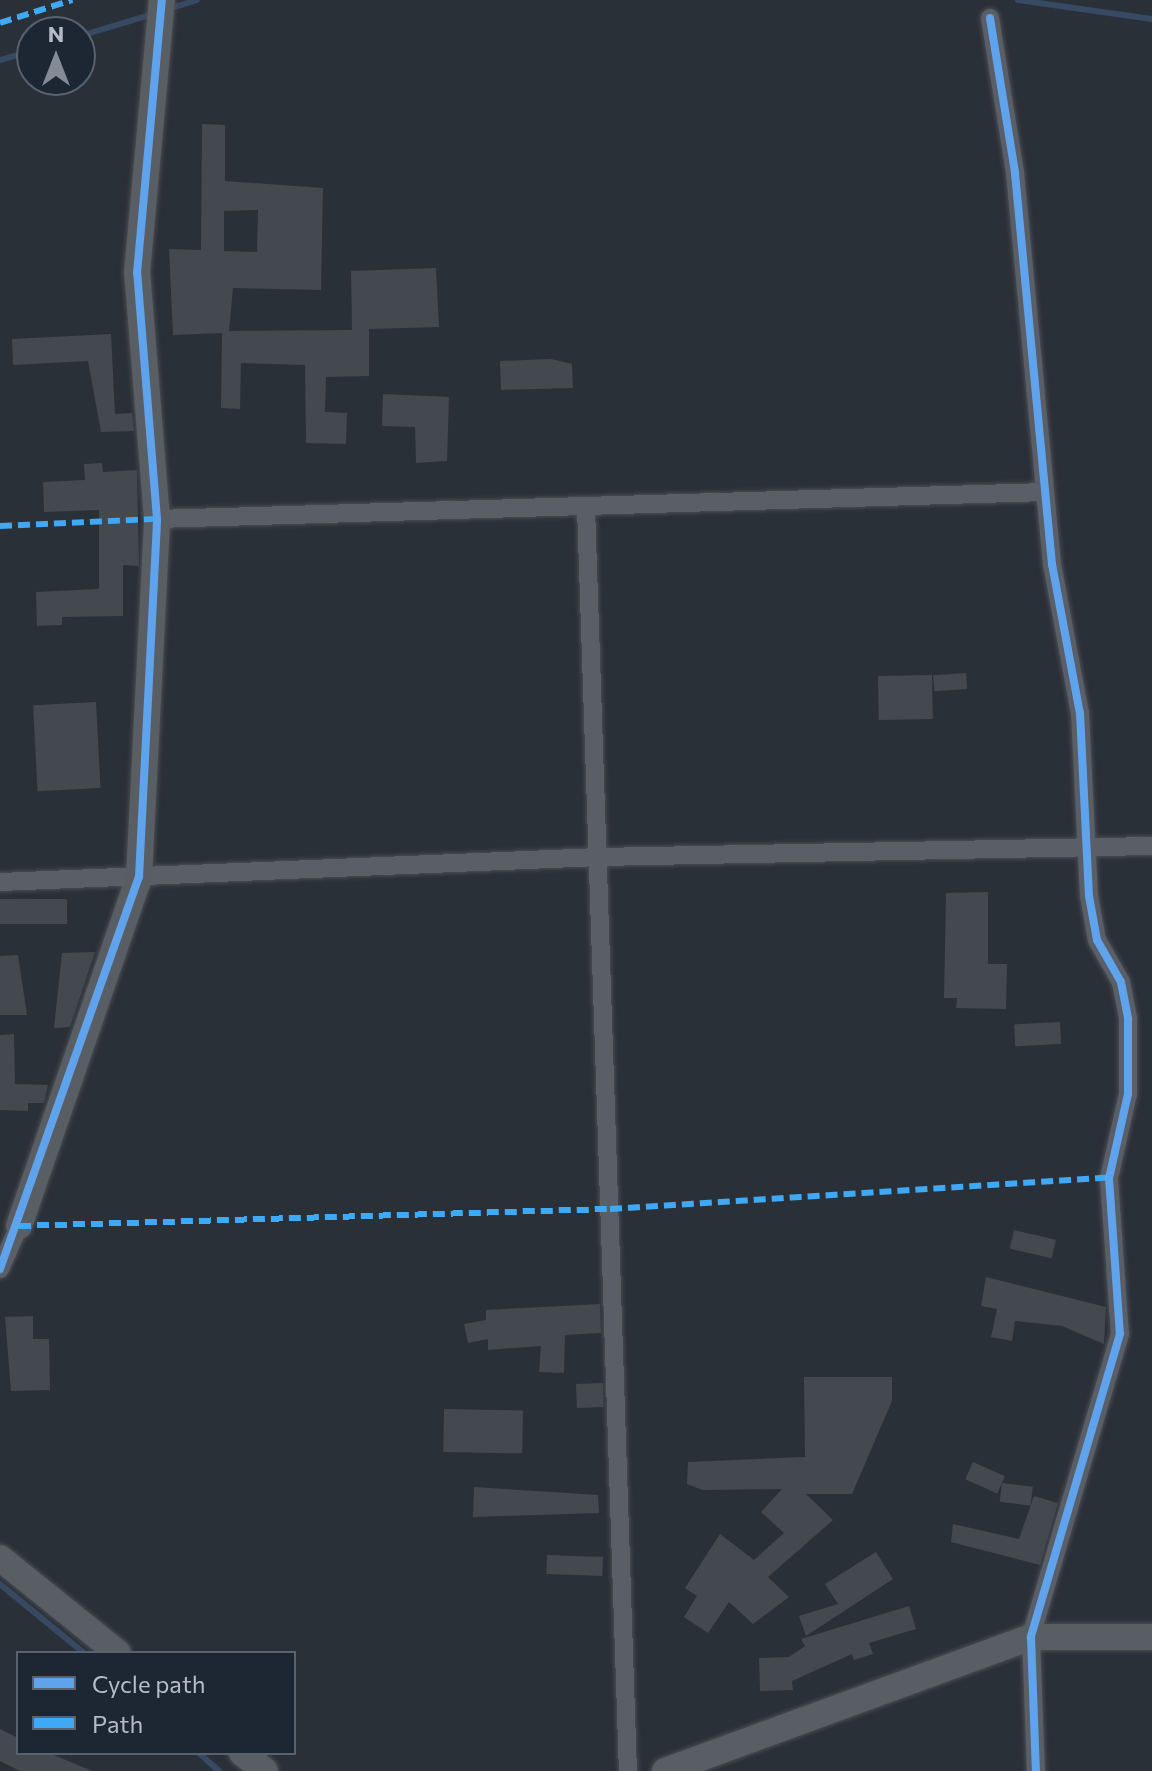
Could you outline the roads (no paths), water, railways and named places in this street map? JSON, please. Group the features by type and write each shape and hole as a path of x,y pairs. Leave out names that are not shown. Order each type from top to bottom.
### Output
{"street":[{"path":"0,1269 19,1226 139,877 157,519 137,273 162,0"},
{"path":"990,18 1015,173 1045,492 1080,713 1087,848 1097,940 1121,982 1128,1019 1128,1094 1109,1178 1120,1334 1031,1637 1036,1771"},
{"path":"157,519 1045,492"},
{"path":"586,507 628,1771"},
{"path":"0,882 599,857 1152,846"},
{"path":"0,1558 116,1651"},
{"path":"665,1771 1031,1637 1152,1637"},
{"path":"245,1755 265,1771"}],"waterway":[{"path":"168,9 197,0"},
{"path":"1018,0 1152,19"},
{"path":"96,31 153,14"},
{"path":"0,60 16,56"},
{"path":"0,1584 82,1651"},
{"path":"201,1755 219,1771"}]}
